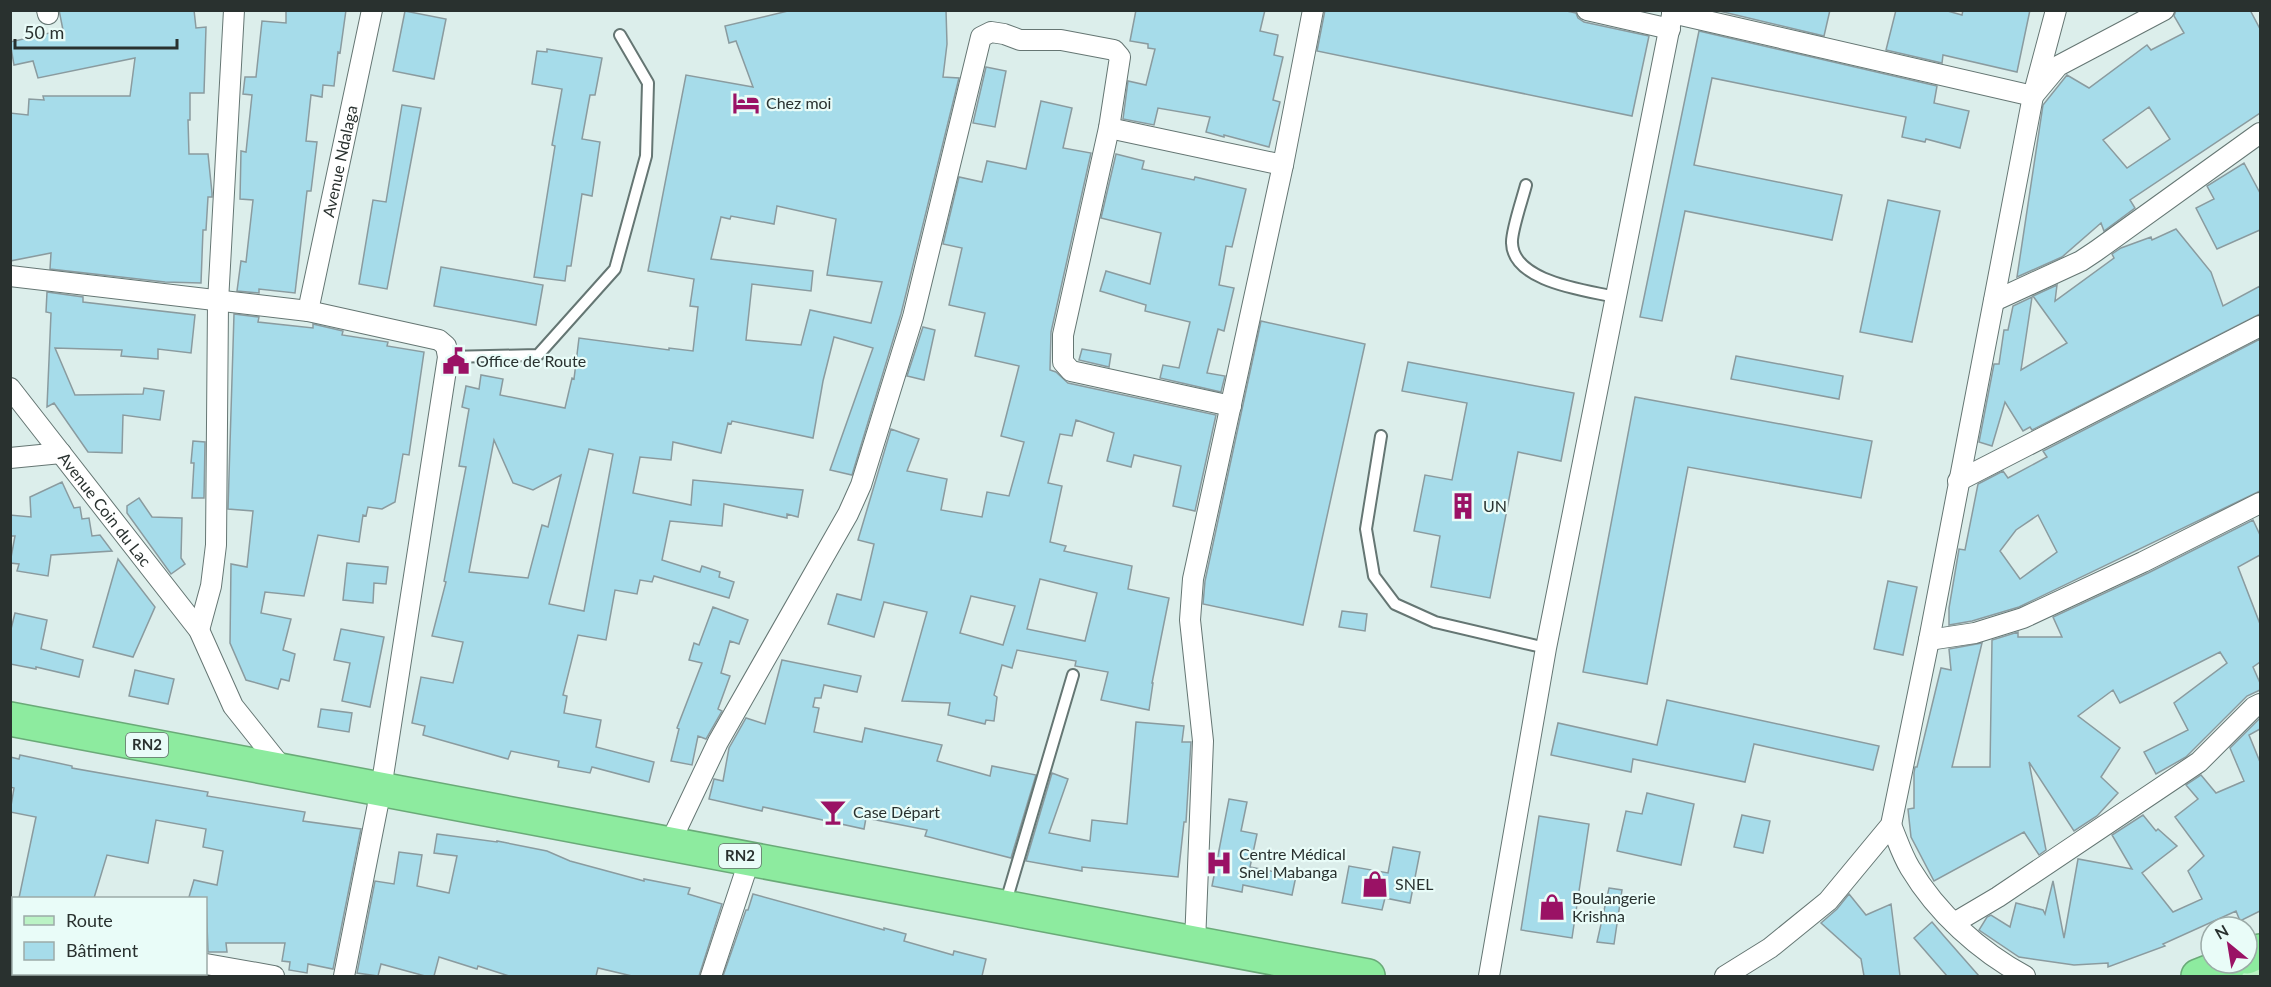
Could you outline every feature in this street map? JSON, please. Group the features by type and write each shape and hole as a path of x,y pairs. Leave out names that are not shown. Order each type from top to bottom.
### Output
{"highway":[{"name":"RN2","path":"10,719 1368,976"}],"street":[{"path":"199,630 211,586 216,544 218,302 234,10"},
{"name":"Avenue Ndalaga","path":"308,311 372,10"},
{"path":"1196,943 1203,741 1190,620 1192,579 1232,406 1313,10"},
{"path":"1587,10 1672,18 2033,96"},
{"path":"1725,976 1770,948 1827,901 1891,825 1929,640 2033,96 2056,10"},
{"path":"2033,96 2058,66 2164,10"},
{"path":"1489,976 1546,648 1672,18"},
{"path":"670,843 717,742 848,514 861,485 913,317 981,37 991,32 1020,40 1061,40 1114,50 1120,57 1109,128 1063,335 1063,362 1071,371 1232,406"},
{"path":"1109,128 1283,165"},
{"path":"1994,301 2088,256 2260,133"},
{"path":"10,276 308,311 439,340 446,346 448,357 381,789 344,976"},
{"path":"1958,481 2260,326"},
{"name":"Avenue Coin du Lac","path":"10,388 199,630 233,706 284,770"},
{"path":"10,458 61,453"},
{"path":"1929,640 1975,633 2023,618 2143,562 2260,503"},
{"path":"1954,923 1998,897 2199,762 2254,707 2260,704"},
{"path":"1891,825 1909,867 1924,889 1954,923 1984,950 2025,976"},
{"path":"711,976 750,858"},
{"path":"207,964 274,976"}],"lane":[{"path":"448,357 538,355 615,269 646,156 648,82 620,35"},
{"path":"1526,185 1512,243 1519,262 1539,278 1615,297"},
{"path":"1381,436 1366,529 1374,576 1395,604 1435,622 1546,648"},
{"path":"1004,908 1073,675"}],"building":[{"path":"59,10 194,10 196,28 206,27 204,93 190,93 190,120 188,120 189,154 208,154 212,193 212,197 208,197 206,230 203,230 201,283 165,282 50,269 51,253 10,261 10,113 28,115 29,99 44,100 43,96 130,96 135,58 38,78 33,61 14,65 10,42 63,30"},
{"path":"286,10 346,10 340,53 338,52 334,86 323,85 322,97 311,95 306,141 317,142 311,191 307,191 295,293 259,289 259,293 237,291 241,261 246,262 253,200 240,199 241,151 246,152 252,95 243,94 245,77 256,77 262,21 286,23"},
{"path":"792,10 946,10 947,44 943,77 959,78 901,314 852,475 830,470 873,348 834,337 823,381 813,438 732,421 731,424 728,423 721,453 673,442 671,460 640,457 633,493 691,505 693,480 803,490 798,517 787,514 787,518 724,504 722,526 670,521 662,560 700,572 702,566 720,572 719,577 734,582 729,598 654,576 652,582 640,580 637,594 615,590 606,640 578,635 563,695 567,696 564,713 601,720 596,747 654,762 649,782 592,767 590,773 558,767 559,761 511,751 508,759 423,735 425,726 412,723 421,677 453,683 463,642 432,636 446,582 444,581 466,467 459,466 469,409 462,407 466,386 479,389 481,375 503,379 500,395 565,408 572,378 574,379 579,338 693,351 698,307 690,306 694,279 648,271 686,75 753,87 736,41 729,43 725,26","holes":["777,206 836,219 827,275 882,282 871,323 810,310 801,345 746,340 752,284 811,291 813,271 711,259 721,217 730,219 731,216 774,224","494,440 513,483 533,490 561,475 548,527 542,525 528,578 469,572","589,449 613,454 584,611 549,604"]},
{"path":"1136,10 1265,10 1260,31 1278,35 1274,55 1283,57 1273,100 1280,102 1269,147 1206,132 1210,117 1158,108 1154,125 1123,119 1128,81 1146,85 1155,49 1148,48 1148,44 1130,41"},
{"path":"1325,10 1562,10 1576,13 1578,18 1584,22 1649,36 1632,116 1317,51"},
{"path":"1715,10 1830,10 1824,36"},
{"path":"1896,10 1944,10 1962,15 1963,10 2030,10 2017,72 1943,55 1942,63 1886,50"},
{"path":"2176,10 2250,10 2260,29 2260,113 2130,200 2135,208 2104,231 2101,223 2062,257 2017,277 2043,105 2067,75 2089,88 2147,45 2151,50 2184,33 2174,16","holes":["2149,107 2170,139 2127,168 2103,140"]},
{"path":"405,11 446,19 434,79 393,71"},
{"path":"1699,31 1937,86 1934,103 1969,111 1960,148 1926,139 1925,142 1902,137 1906,117 1712,78 1694,165 1842,195 1832,240 1685,211 1662,321 1640,317"},
{"path":"547,49 602,58 595,95 590,95 582,139 600,142 592,196 582,194 571,266 567,266 565,281 534,277 562,89 532,84 537,51 547,52"},
{"path":"986,67 1006,71 995,127 973,123"},
{"path":"1041,101 1072,108 1063,148 1091,153 1051,332 1050,370 1056,372 1068,383 1216,415 1195,511 1173,506 1181,466 1134,455 1131,467 1107,461 1114,433 1076,420 1072,436 1060,434 1048,483 1062,486 1050,542 1066,546 1064,551 1132,566 1128,589 1169,598 1149,710 1101,700 1108,672 1075,666 1076,661 1017,650 1012,668 1002,665 994,695 997,697 994,721 986,720 985,724 948,715 950,703 902,701 927,612 884,602 874,637 828,624 837,594 861,600 874,544 858,540 891,429 919,439 907,471 947,479 941,510 982,517 987,492 1009,496 1024,442 1001,436 1019,366 975,356 985,313 949,305 962,248 943,244 959,177 982,182 987,161 1026,169","holes":["1040,579 1097,593 1085,641 1027,629","971,596 1015,606 1003,645 960,633"]},
{"path":"402,105 421,108 387,289 359,284 373,200 386,202"},
{"path":"1116,154 1144,161 1142,169 1194,180 1195,177 1246,189 1232,247 1226,246 1219,285 1234,288 1224,331 1218,329 1207,373 1225,376 1221,392 1160,378 1163,365 1179,368 1190,322 1145,311 1146,305 1100,291 1106,271 1150,284 1161,233 1101,218"},
{"path":"2244,163 2260,193 2260,230 2217,249 2196,208 2214,199 2207,186"},
{"path":"1888,200 1940,211 1912,342 1860,332"},
{"path":"2176,229 2211,272 2223,306 2260,286 2260,314 2032,430 2030,427 2023,431 2005,402 1992,446 1979,442 1994,364 1999,364 2004,330 2008,330 2013,306 2032,297 2021,370 2067,343 2033,296 2057,285 2055,301 2114,258 2112,254 2121,248 2151,237 2152,240"},
{"path":"441,267 543,285 536,325 434,306"},
{"path":"47,292 83,297 83,302 195,315 191,353 158,349 158,359 121,356 122,350 55,348 75,395 143,394 144,388 164,391 160,420 123,415 122,453 88,452 54,403 47,407 51,313 46,312"},
{"path":"234,314 259,317 258,322 313,328 313,324 343,331 342,335 388,342 387,346 424,352 409,455 403,454 395,502 382,509 368,507 366,516 363,515 359,542 318,535 304,596 265,592 261,613 291,619 283,650 295,654 289,681 281,679 278,689 246,680 230,643 231,564 247,567 253,511 228,509"},
{"path":"1261,321 1365,344 1303,625 1203,604 1205,581"},
{"path":"923,327 935,330 924,380 907,376"},
{"path":"2260,339 2260,491 2019,607 1972,621 1949,625 1949,608 1959,549 1965,550 1978,484 2003,471 2008,478 2047,457 2043,451","holes":["2038,515 2057,552 2020,579 2000,551 2016,530"]},
{"path":"1082,349 1111,354 1109,367 1079,360"},
{"path":"1736,356 1843,376 1839,399 1731,379"},
{"path":"1408,362 1574,393 1561,461 1518,452 1490,598 1431,587 1440,536 1414,531 1425,475 1452,480 1467,403 1402,391"},
{"path":"1635,397 1872,441 1861,498 1688,467 1647,684 1583,672"},
{"path":"193,441 205,442 204,498 192,498"},
{"path":"62,482 74,508 80,507 82,519 89,518 92,536 100,535 112,551 51,555 48,576 17,571 19,564 10,563 15,536 10,536 10,515 31,517 30,497"},
{"path":"139,498 152,517 182,518 181,558 185,564 171,574 127,513 127,506"},
{"path":"2253,520 2260,535 2260,555 2238,567 2260,624 2260,662 2253,667 2260,683 2260,690 2247,696 2186,757 2156,774 2144,752 2188,730 2174,703 2227,663 2220,652 2120,703 2113,690 2078,716 2120,748 2101,777 2118,793 2097,816 2074,831 2029,762 2046,850 2039,855 2024,832 1934,881 1911,837 1908,809 1914,808 1915,767 1917,767 1941,668 1951,670 1949,649 1982,643 1952,767 1990,767 1992,640 2018,632 2018,637 2062,637 2053,617 2148,573"},
{"path":"118,559 155,607 133,657 93,647"},
{"path":"347,563 388,567 386,584 374,583 373,603 343,600"},
{"path":"1888,581 1917,587 1903,655 1874,649"},
{"path":"713,607 748,620 739,644 730,641 721,673 730,676 718,709 722,711 706,739 698,736 692,765 671,761 679,729 677,728 702,663 689,660 694,643 699,645"},
{"path":"1342,611 1367,614 1365,631 1339,627"},
{"path":"15,613 47,620 41,649 83,660 79,677 36,667 36,669 10,664 10,633"},
{"path":"341,629 384,637 370,707 342,701 350,663 334,660"},
{"path":"782,660 861,676 857,692 824,685 821,698 815,698 813,707 819,708 814,732 862,742 865,728 942,745 937,761 990,776 992,766 1036,775 1011,858 925,836 927,830 866,818 864,829 763,807 762,811 709,799 714,779 723,781 729,748 746,718 765,724"},
{"path":"135,670 174,679 168,704 129,696"},
{"path":"1667,700 1879,746 1873,770 1754,744 1745,782 1633,759 1631,772 1551,755 1558,723 1657,745"},
{"path":"321,709 352,713 349,732 318,727"},
{"path":"2260,718 2260,729 2249,735 2260,762 2260,911 2252,915 2238,915 2236,911 2227,915 2199,915 2199,928 2163,944 2165,946 2108,967 2108,963 2074,965 2019,957 1979,930 1987,917 1991,915 2010,927 2016,903 2043,910 2045,914 2053,881 2064,938 2078,859 2132,869 2112,835 2143,815 2156,831 2158,829 2177,846 2142,873 2173,912 2202,899 2188,871 2204,856 2175,817 2198,799 2186,785 2201,775 2216,793 2244,781 2230,748"},
{"path":"1136,722 1184,726 1182,742 1191,742 1186,822 1184,822 1178,877 1082,867 1082,871 1026,861 1052,773 1068,779 1049,833 1090,841 1092,820 1127,824"},
{"path":"20,755 72,766 72,768 208,792 207,796 305,812 303,821 361,829 333,969 308,964 307,973 289,970 290,962 282,961 285,943 226,943 227,952 208,952 207,897 189,897 194,880 217,885 223,851 203,847 206,829 156,820 148,863 107,855 94,897 19,897 36,817 10,812 14,788 10,787 10,757 19,759"},
{"path":"1647,793 1694,804 1681,865 1617,851 1626,811 1642,814"},
{"path":"1229,799 1247,802 1241,831 1257,834 1250,867 1296,876 1292,895 1243,885 1242,892 1212,886"},
{"path":"1742,815 1770,821 1763,853 1734,847"},
{"path":"1539,816 1589,824 1572,938 1521,930"},
{"path":"437,834 497,841 547,851 570,861 644,881 644,879 690,888 688,894 722,904 699,976 632,976 598,968 596,976 509,976 439,957 434,976 425,976 381,964 378,976 357,973 375,881 394,884 399,852 422,855 417,886 449,893 457,856 434,853"},
{"path":"1393,847 1420,852 1410,903 1385,898 1382,910 1342,903 1349,866 1388,873"},
{"path":"1609,888 1622,890 1614,944 1597,942"},
{"path":"753,894 906,934 904,941 953,955 954,951 986,959 982,976 723,976"},
{"path":"1849,894 1866,915 1891,904 1900,976 1864,976 1861,959 1821,923"},
{"path":"1932,922 1979,976 1947,976 1914,938"}],"place":[{"name":"Chez moi","path":"746,103"},
{"name":"Office de Route","path":"456,361"},
{"name":"UN","path":"1463,506"},
{"name":"Case Départ","path":"833,812"},
{"name":"Centre Médical Snel Mabanga","path":"1219,863"},
{"name":"SNEL","path":"1375,884"},
{"name":"Boulangerie Krishna","path":"1552,907"}]}
